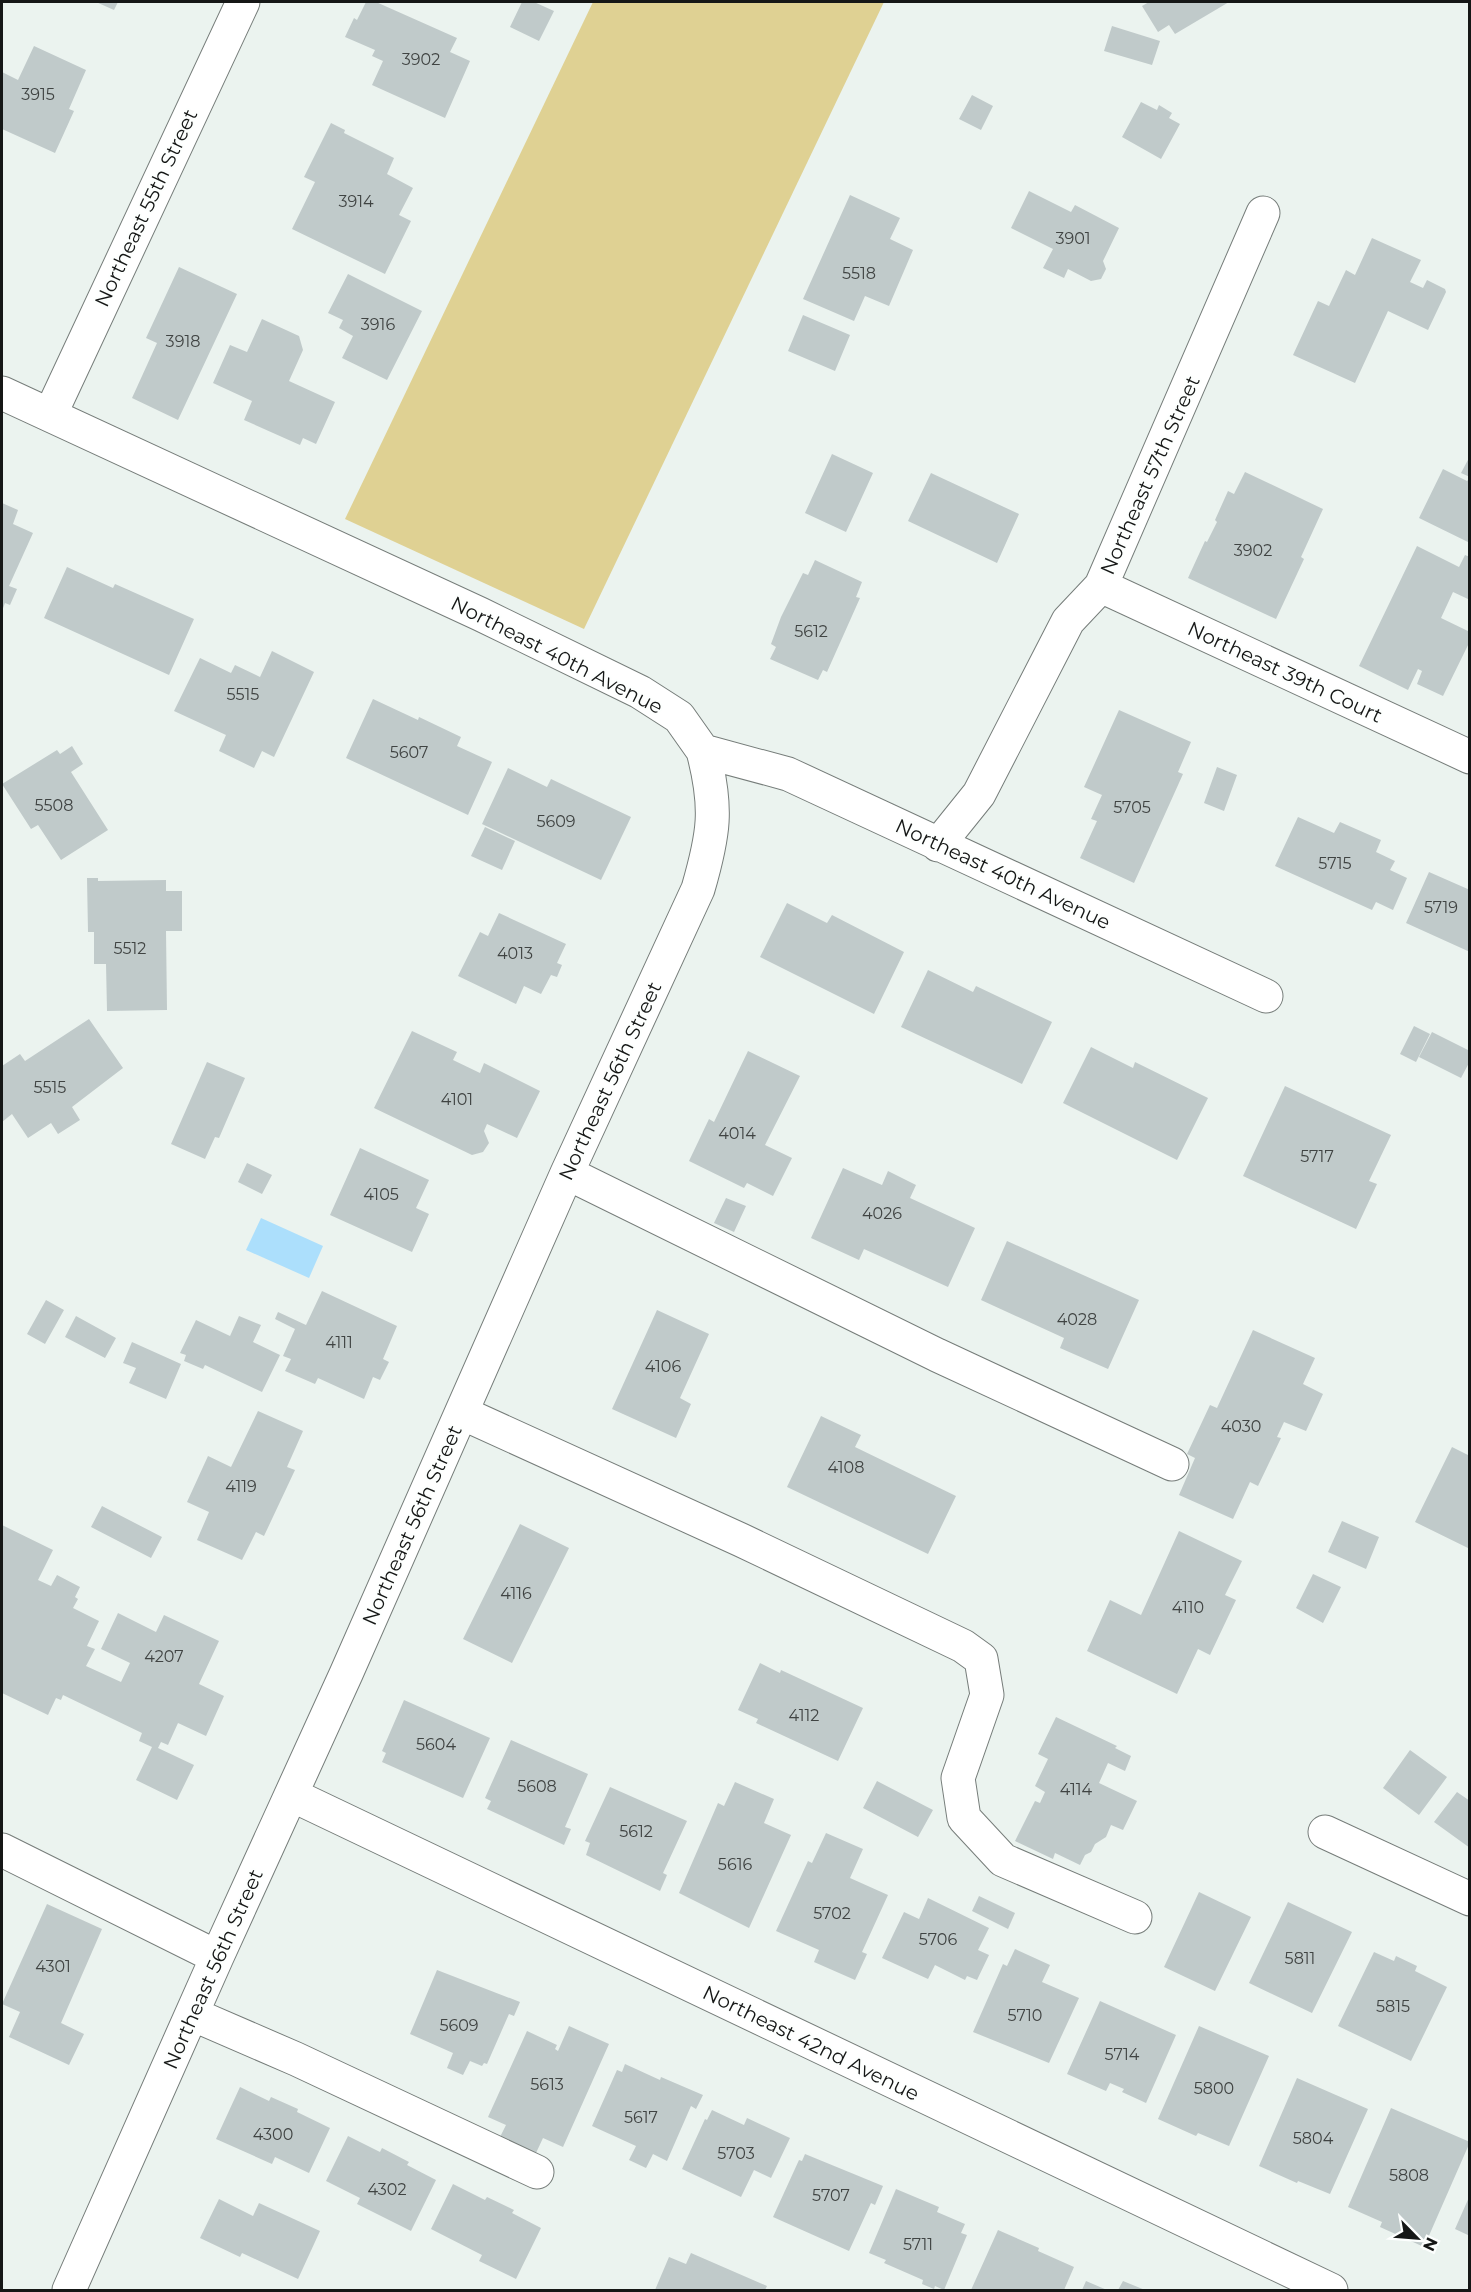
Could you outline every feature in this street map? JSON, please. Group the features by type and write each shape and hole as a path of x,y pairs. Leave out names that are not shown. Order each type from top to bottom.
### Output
{"street":[{"name":"Northeast 55th Street","path":"50,415 243,2"},
{"name":"Northeast 57th Street","path":"938,845 979,794 1068,621 1101,586 1263,213"},
{"name":"Northeast 40th Avenue","path":"2,393 480,614 640,692 679,717 703,751 788,774 1266,996"},
{"name":"Northeast 39th Court","path":"1101,586 1470,757"},
{"name":"Northeast 56th Street","path":"69,2290 217,1957 292,1795 567,1173 698,889 710,848 714,812 711,782 703,751"},
{"path":"567,1173 937,1355 1172,1464"},
{"path":"462,1413 730,1535 963,1646 981,1659 987,1695 958,1778 964,1818 1004,1860 1135,1917"},
{"name":"Northeast 42nd Avenue","path":"292,1795 1331,2290"},
{"path":"1325,1832 1470,1899"},
{"path":"2,1850 217,1957"},
{"path":"192,2014 296,2059 537,2172"}],"shaded area":[{"path":"593,2 884,2 584,629 345,519"}],"water":[{"path":"261,1218 323,1246 309,1278 246,1250"}],"building":[{"path":"96,2 118,2 114,10"},
{"path":"366,2 376,2 457,38 450,52 470,61 445,118 372,85 383,61 372,56 375,50 345,37 354,18 357,20"},
{"path":"522,2 534,2 554,11 539,41 510,27"},
{"path":"1149,2 1229,2 1175,34 1169,25 1158,32 1142,6"},
{"path":"1112,26 1160,41 1152,65 1104,51"},
{"path":"34,46 86,70 69,109 74,111 55,153 2,129 2,72 18,80"},
{"path":"972,95 993,106 981,130 959,119"},
{"path":"1141,102 1157,110 1159,105 1172,113 1169,118 1180,124 1161,159 1122,137"},
{"path":"331,123 345,130 344,133 394,158 387,174 413,188 399,215 411,221 385,274 292,229 315,182 304,177"},
{"path":"1029,191 1071,212 1075,205 1119,228 1103,261 1106,269 1101,279 1091,281 1068,269 1064,278 1043,268 1053,249 1011,228"},
{"path":"850,195 900,218 890,239 913,250 889,306 865,296 854,321 803,299"},
{"path":"1372,238 1421,260 1410,282 1423,288 1427,280 1445,289 1446,292 1428,330 1388,311 1355,383 1293,355 1318,301 1329,306 1346,270 1355,275"},
{"path":"179,267 237,294 178,420 132,398 157,343 146,338"},
{"path":"348,274 422,311 387,380 342,358 353,336 339,328 343,320 328,313"},
{"path":"803,315 850,335 835,371 788,351"},
{"path":"262,319 299,336 303,350 289,381 335,402 316,444 303,438 300,445 244,420 252,401 213,383 230,345 247,352"},
{"path":"832,454 873,473 846,532 805,513"},
{"path":"1470,456 1470,477 1461,473"},
{"path":"1443,469 1467,481 1470,478 1470,543 1419,518"},
{"path":"1245,472 1323,509 1301,557 1304,559 1276,619 1188,578 1205,541 1207,542 1217,522 1215,520 1228,491 1234,494"},
{"path":"931,473 1019,514 997,563 908,521"},
{"path":"2,503 18,510 13,524 33,533 9,586 17,589 10,605 5,603 2,611"},
{"path":"1417,546 1459,567 1465,555 1470,557 1470,595 1468,599 1453,592 1441,618 1470,632 1470,641 1443,696 1417,684 1422,671 1418,669 1408,690 1359,666"},
{"path":"815,560 862,582 856,597 860,598 827,672 823,670 818,680 770,659 776,647 771,644 781,617 803,573 808,575"},
{"path":"67,567 113,588 115,584 194,619 169,675 44,618"},
{"path":"272,651 314,672 274,757 262,751 254,768 219,751 226,735 174,711 200,658 231,673 235,665 260,677"},
{"path":"373,699 461,737 457,746 492,762 468,815 346,758"},
{"path":"1119,710 1191,742 1178,772 1183,774 1134,883 1080,858 1097,821 1091,819 1102,795 1084,787"},
{"path":"72,746 83,764 71,772 108,830 61,860 38,825 31,829 2,784 57,750 60,754"},
{"path":"1217,767 1237,775 1224,811 1204,803"},
{"path":"508,768 547,787 551,779 631,817 601,880 482,824"},
{"path":"1298,817 1334,833 1340,822 1381,840 1376,852 1395,861 1390,870 1407,878 1393,910 1376,902 1372,910 1275,866"},
{"path":"485,827 515,841 502,870 471,856"},
{"path":"1429,872 1470,890 1470,952 1406,923"},
{"path":"87,878 98,878 98,881 166,880 166,891 182,891 182,931 166,931 167,1010 107,1011 106,964 94,964 94,932 88,932"},
{"path":"787,903 827,923 832,915 904,952 874,1014 760,957"},
{"path":"499,913 566,944 557,963 562,965 557,977 551,975 541,994 524,986 516,1004 458,976 480,932 488,936"},
{"path":"928,970 973,992 976,986 1052,1022 1022,1084 901,1027"},
{"path":"89,1019 123,1068 72,1107 80,1120 58,1134 51,1123 28,1138 12,1114 2,1122 2,1066 20,1054 25,1061"},
{"path":"1414,1026 1430,1034 1416,1062 1400,1054"},
{"path":"412,1031 457,1052 453,1060 480,1073 484,1063 540,1091 517,1138 487,1124 484,1131 489,1143 483,1152 472,1155 374,1108"},
{"path":"1432,1032 1470,1051 1470,1061 1461,1078 1419,1057"},
{"path":"1091,1047 1133,1068 1135,1062 1208,1098 1177,1160 1063,1103"},
{"path":"748,1051 800,1076 765,1145 792,1158 773,1196 747,1183 744,1188 689,1161 709,1119 714,1122"},
{"path":"207,1062 245,1078 219,1138 215,1137 205,1159 171,1144"},
{"path":"1285,1086 1391,1135 1369,1181 1377,1184 1356,1229 1243,1176"},
{"path":"360,1148 429,1180 416,1208 429,1214 412,1252 330,1215"},
{"path":"247,1163 272,1175 262,1194 238,1182"},
{"path":"843,1168 882,1185 888,1171 916,1185 910,1198 975,1228 948,1287 864,1249 859,1260 811,1238"},
{"path":"726,1198 746,1206 734,1232 714,1223"},
{"path":"1007,1241 1139,1300 1108,1369 1060,1348 1064,1338 981,1300"},
{"path":"322,1291 397,1326 383,1359 389,1362 380,1380 373,1377 364,1399 318,1378 315,1384 285,1371 291,1359 283,1356 295,1329 275,1319 278,1312 306,1325"},
{"path":"46,1300 64,1310 45,1344 27,1334"},
{"path":"657,1310 709,1334 680,1398 691,1404 676,1438 612,1409"},
{"path":"76,1316 116,1338 105,1358 65,1337"},
{"path":"239,1316 261,1325 253,1342 280,1355 262,1392 205,1365 203,1369 184,1361 186,1355 180,1353 196,1320 230,1336"},
{"path":"1253,1330 1315,1358 1303,1384 1323,1394 1306,1431 1284,1422 1277,1437 1281,1438 1258,1486 1250,1482 1233,1519 1179,1495 1195,1458 1187,1454 1210,1405 1217,1408"},
{"path":"132,1342 181,1364 166,1399 129,1383 136,1368 123,1363"},
{"path":"258,1411 303,1431 287,1467 295,1470 264,1536 256,1532 242,1560 197,1540 209,1512 187,1502 208,1456 231,1467"},
{"path":"821,1416 861,1435 855,1447 956,1496 928,1554 787,1487"},
{"path":"1452,1447 1470,1456 1470,1549 1415,1522"},
{"path":"102,1506 162,1537 151,1558 91,1527"},
{"path":"1342,1521 1379,1537 1366,1569 1328,1552"},
{"path":"520,1524 569,1548 512,1663 463,1639"},
{"path":"2,1525 53,1550 38,1580 51,1586 57,1575 80,1587 75,1597 78,1599 73,1608 99,1621 87,1646 95,1649 86,1666 121,1682 130,1663 101,1649 118,1613 156,1632 164,1615 219,1641 199,1684 224,1696 206,1736 178,1723 168,1745 161,1742 158,1748 194,1765 177,1800 136,1780 152,1747 139,1741 142,1733 63,1695 61,1700 56,1698 48,1715 2,1693"},
{"path":"1179,1531 1242,1561 1225,1595 1236,1600 1210,1655 1198,1649 1177,1694 1087,1651 1110,1600 1141,1615"},
{"path":"1313,1574 1341,1587 1323,1623 1296,1608"},
{"path":"760,1663 780,1673 781,1670 863,1708 838,1761 756,1723 758,1719 738,1710"},
{"path":"404,1700 490,1738 463,1798 382,1762 386,1753 382,1751"},
{"path":"1056,1717 1117,1746 1115,1748 1131,1756 1125,1771 1108,1763 1099,1783 1137,1801 1123,1830 1111,1825 1106,1837 1095,1844 1080,1865 1055,1853 1053,1859 1015,1841 1035,1801 1040,1803 1045,1792 1035,1786 1048,1759 1038,1754"},
{"path":"511,1740 588,1774 565,1827 571,1829 564,1845 487,1809 491,1801 485,1798"},
{"path":"1410,1750 1447,1777 1419,1815 1383,1788"},
{"path":"877,1781 933,1810 918,1837 863,1808"},
{"path":"735,1782 774,1799 764,1823 791,1835 749,1928 679,1893 718,1803 724,1806"},
{"path":"610,1787 687,1821 663,1873 667,1875 660,1891 586,1855 590,1843 585,1841"},
{"path":"1457,1792 1470,1801 1470,1848 1434,1822"},
{"path":"826,1833 863,1849 850,1878 888,1895 862,1952 867,1954 855,1980 814,1962 819,1950 776,1931 808,1861 812,1863"},
{"path":"1199,1892 1251,1917 1215,1991 1164,1967"},
{"path":"979,1896 1015,1913 1008,1929 972,1911"},
{"path":"928,1898 989,1928 978,1950 989,1955 977,1980 967,1976 965,1980 935,1965 928,1979 882,1958 904,1912 919,1919"},
{"path":"1288,1902 1352,1932 1312,2013 1249,1983"},
{"path":"47,1904 102,1929 61,2023 84,2034 69,2065 9,2037 20,2012 2,2004"},
{"path":"1015,1949 1050,1965 1042,1982 1079,1998 1049,2063 973,2032 1003,1964 1007,1966"},
{"path":"1374,1952 1394,1961 1396,1956 1417,1966 1415,1971 1447,1987 1411,2061 1338,2026"},
{"path":"437,1970 520,2002 514,2016 509,2014 487,2064 484,2063 482,2066 470,2061 463,2075 447,2068 453,2053 410,2034"},
{"path":"1100,2001 1176,2035 1146,2103 1122,2092 1124,2089 1110,2083 1106,2091 1067,2074"},
{"path":"569,2026 609,2044 563,2147 543,2138 536,2153 500,2137 506,2125 488,2117 527,2031 557,2045 555,2049 558,2051"},
{"path":"1199,2026 1269,2056 1229,2146 1198,2133 1196,2136 1158,2119"},
{"path":"625,2064 660,2080 661,2077 703,2095 696,2109 691,2106 667,2161 653,2154 646,2168 629,2160 636,2146 592,2126 617,2070 622,2072"},
{"path":"1297,2078 1368,2109 1330,2194 1298,2181 1297,2183 1259,2166"},
{"path":"240,2087 269,2101 271,2097 298,2109 297,2112 330,2128 309,2173 275,2157 272,2164 216,2139"},
{"path":"1391,2108 1470,2142 1424,2247 1380,2227 1382,2222 1348,2207"},
{"path":"712,2110 744,2125 747,2118 790,2138 771,2178 754,2170 741,2197 682,2169 705,2119 707,2120"},
{"path":"348,2136 380,2152 382,2148 409,2162 407,2165 436,2180 411,2231 357,2204 360,2198 326,2181"},
{"path":"805,2154 883,2186 875,2205 871,2203 849,2251 773,2217 799,2160 802,2161"},
{"path":"453,2184 485,2200 487,2197 514,2210 512,2213 541,2228 516,2279 479,2261 482,2255 431,2229"},
{"path":"896,2189 939,2207 937,2212 965,2224 961,2233 967,2235 944,2290 922,2284 923,2280 884,2263 886,2260 869,2253"},
{"path":"1470,2195 1470,2236 1455,2229"},
{"path":"219,2199 253,2216 259,2203 320,2231 298,2279 242,2253 240,2257 200,2238"},
{"path":"998,2230 1074,2267 1064,2290 971,2290"},
{"path":"691,2253 767,2286 765,2290 655,2290 669,2257 686,2264"},
{"path":"1086,2281 1107,2290 1082,2290"},
{"path":"1123,2281 1145,2290 1118,2290"}]}
